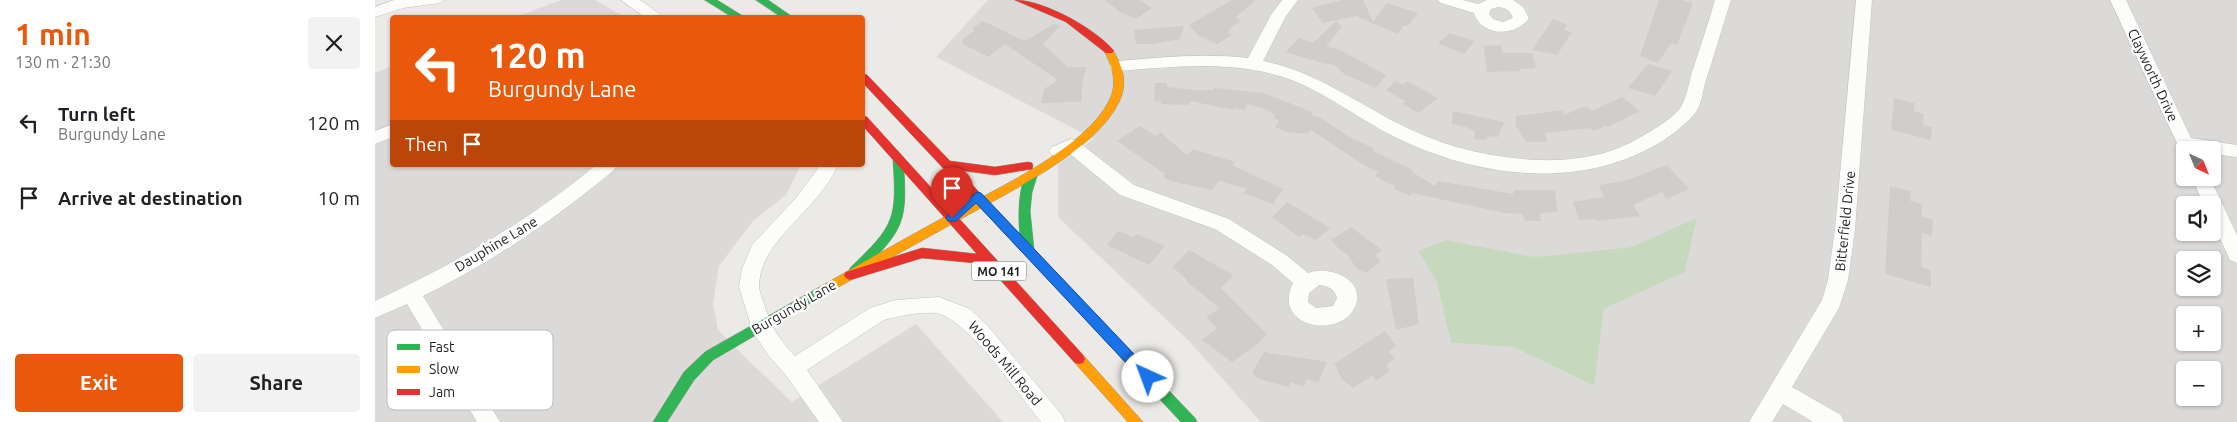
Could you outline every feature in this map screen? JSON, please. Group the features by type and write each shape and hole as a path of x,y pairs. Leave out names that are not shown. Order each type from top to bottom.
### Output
{"main road":[{"path":"710,0 738,15"},
{"path":"761,0 785,15"},
{"path":"1020,0 1069,20 1107,47 1118,66"},
{"name":"Burgundy Lane","path":"1071,145 1094,130 1113,105 1120,87 1118,66"},
{"name":"MO 141","path":"865,79 1190,422"},
{"name":"MO 141","path":"865,122 1136,422"},
{"path":"850,275 881,245 893,230 899,216 898,159"},
{"path":"947,165 995,171 1031,170 1024,193 1023,205 1023,221 1028,250"},
{"name":"Burgundy Lane","path":"660,422 689,376 709,356 952,218"},
{"path":"850,275 922,253 989,260"}],"street":[{"path":"375,12 398,1 435,0"},
{"path":"629,0 653,15"},
{"path":"1253,64 1279,16 1291,0"},
{"path":"1446,0 1481,10"},
{"path":"1118,66 1211,60 1253,64 1278,70 1326,88 1379,121 1431,146 1487,162 1546,167 1571,166 1599,161 1624,153 1657,137 1681,118 1689,109 1723,0"},
{"name":"Bitterfield Drive","path":"1760,422 1833,302 1845,229 1864,0"},
{"name":"Clayworth Drive","path":"2118,0 2184,141"},
{"path":"375,138 390,131"},
{"path":"1071,145 1127,190 1222,224 1279,260 1306,282"},
{"name":"Burgundy Lane","path":"952,218 979,199 1071,145"},
{"path":"2221,149 2237,151"},
{"name":"Dauphine Lane","path":"375,310 411,293 506,240 557,206 606,167"},
{"path":"827,167 826,172 803,203 759,250 752,269 749,287 760,326 775,350 793,368 831,422"},
{"path":"2205,186 2237,255"},
{"path":"411,293 433,330"},
{"name":"Woods Mill Road","path":"793,368 877,314 896,308 939,305 963,315 980,331 1054,422"},
{"path":"1780,391 1833,422"},
{"path":"482,410 489,422"}],"shaded area":[{"path":"561,0 595,0 621,15 521,15"},
{"path":"988,0 2237,0 2237,422 1261,422 1189,341 1058,217 1058,164 1094,139 936,57","holes":["1697,219 1685,272 1604,309 1593,386 1513,347 1451,343 1436,280 1447,240 1534,257 1631,247"]},
{"path":"390,67 390,167 800,167 786,195 753,221 719,266 713,303 718,330 792,402 916,324 1003,422 375,422 375,73"}],"green space":[{"path":"1697,218 1685,272 1604,309 1594,386 1513,347 1451,343 1436,280 1418,251 1447,240 1534,257 1631,247"}],"building":[{"path":"1104,0 1139,0 1152,8 1136,19 1122,13"},
{"path":"1232,0 1256,0 1236,17 1241,21 1227,32 1232,35 1217,44 1199,36 1189,25"},
{"path":"1342,0 1363,0 1373,22 1387,3 1418,13 1408,26 1404,25 1398,34 1356,16 1323,23 1312,8"},
{"path":"1659,0 1682,0 1693,3 1677,45 1671,43 1658,63 1640,56"},
{"path":"1553,19 1567,25 1564,30 1572,32 1557,55 1532,50"},
{"path":"983,21 1025,41 1054,24 1060,26 1043,44 1068,67 1087,67 1083,78 1081,102 1041,103 1044,89 1058,80 1005,44 988,57 961,43 964,41 962,40 974,31 973,28"},
{"path":"1336,21 1342,27 1326,46 1342,51 1386,75 1376,88 1344,74 1335,65 1285,52 1299,38 1313,43"},
{"path":"1184,26 1180,39 1152,44 1136,44 1134,30"},
{"path":"1450,33 1475,41 1464,54 1438,43"},
{"path":"1501,45 1502,53 1532,53 1536,68 1521,69 1520,71 1487,72 1484,46"},
{"path":"1648,64 1672,71 1655,96 1628,88"},
{"path":"1396,81 1403,85 1407,81 1438,98 1418,113 1403,104 1405,101 1386,90"},
{"path":"1155,83 1167,83 1167,87 1194,90 1214,90 1214,88 1264,93 1312,112 1311,115 1321,118 1348,136 1375,149 1373,151 1413,170 1412,172 1435,186 1438,181 1513,194 1514,190 1555,190 1557,212 1540,213 1541,221 1525,221 1522,214 1504,213 1412,193 1410,196 1394,189 1394,186 1375,176 1378,172 1362,164 1311,130 1307,134 1286,132 1275,127 1279,120 1274,118 1275,114 1263,108 1247,104 1245,110 1235,108 1234,110 1190,101 1189,105 1161,104 1161,101 1154,102"},
{"path":"1622,97 1640,111 1608,127 1605,126 1594,131 1589,128 1545,133 1547,142 1526,142 1516,126 1516,116 1563,110 1564,115 1586,106 1592,111"},
{"path":"1894,98 1914,103 1914,111 1924,114 1923,125 1932,127 1931,140 1891,130"},
{"path":"1453,111 1504,122 1498,137 1488,136 1486,140 1474,139 1475,132 1466,127 1452,124"},
{"path":"1140,126 1156,136 1160,132 1187,155 1193,149 1235,162 1232,165 1283,189 1273,204 1243,193 1247,189 1219,181 1212,190 1170,181 1163,176 1165,174 1117,141"},
{"path":"1667,165 1689,189 1667,199 1662,192 1633,205 1640,216 1598,221 1596,219 1579,220 1573,202 1604,197 1599,185 1624,181"},
{"path":"1890,186 1911,191 1910,201 1922,204 1922,217 1933,220 1932,236 1922,233 1921,267 1931,270 1931,287 1885,274"},
{"path":"1287,202 1330,228 1316,240 1303,234 1299,237 1272,217"},
{"path":"1351,227 1382,250 1375,255 1381,261 1366,273 1357,269 1347,254 1340,250 1331,240"},
{"path":"1118,231 1133,237 1138,234 1165,246 1149,265 1107,245"},
{"path":"1189,250 1233,275 1221,288 1267,334 1257,345 1232,362 1202,340 1217,328 1206,317 1220,308 1187,282 1173,267"},
{"path":"1413,278 1419,324 1396,330 1386,279"},
{"path":"1385,331 1396,346 1388,352 1395,358 1386,365 1390,371 1376,381 1373,375 1353,388 1342,379 1334,364"},
{"path":"1264,352 1327,362 1318,383 1307,379 1304,387 1291,382 1288,387 1259,379 1252,373"}],"traffic: fast":[{"path":"710,0 737,15"},
{"path":"761,0 785,15"},
{"path":"855,270 883,243 896,222 900,197 898,159"},
{"path":"1028,250 1025,230 1025,201 1033,173"},
{"path":"1031,254 1190,422"},
{"path":"660,422 689,376 709,356 822,291"}],"traffic: slow":[{"path":"822,291 1020,180 1086,136 1102,120 1113,104 1118,90 1118,70 1109,51"},
{"path":"1079,359 1136,422"}],"traffic: jam":[{"path":"1020,0 1069,20 1109,51"},
{"path":"865,79 1031,254"},
{"path":"865,122 1079,359"},
{"path":"947,165 995,171 1028,166"},
{"path":"850,275 922,253 989,260"}],"route":[{"path":"952,218 977,196 1148,377"}]}
